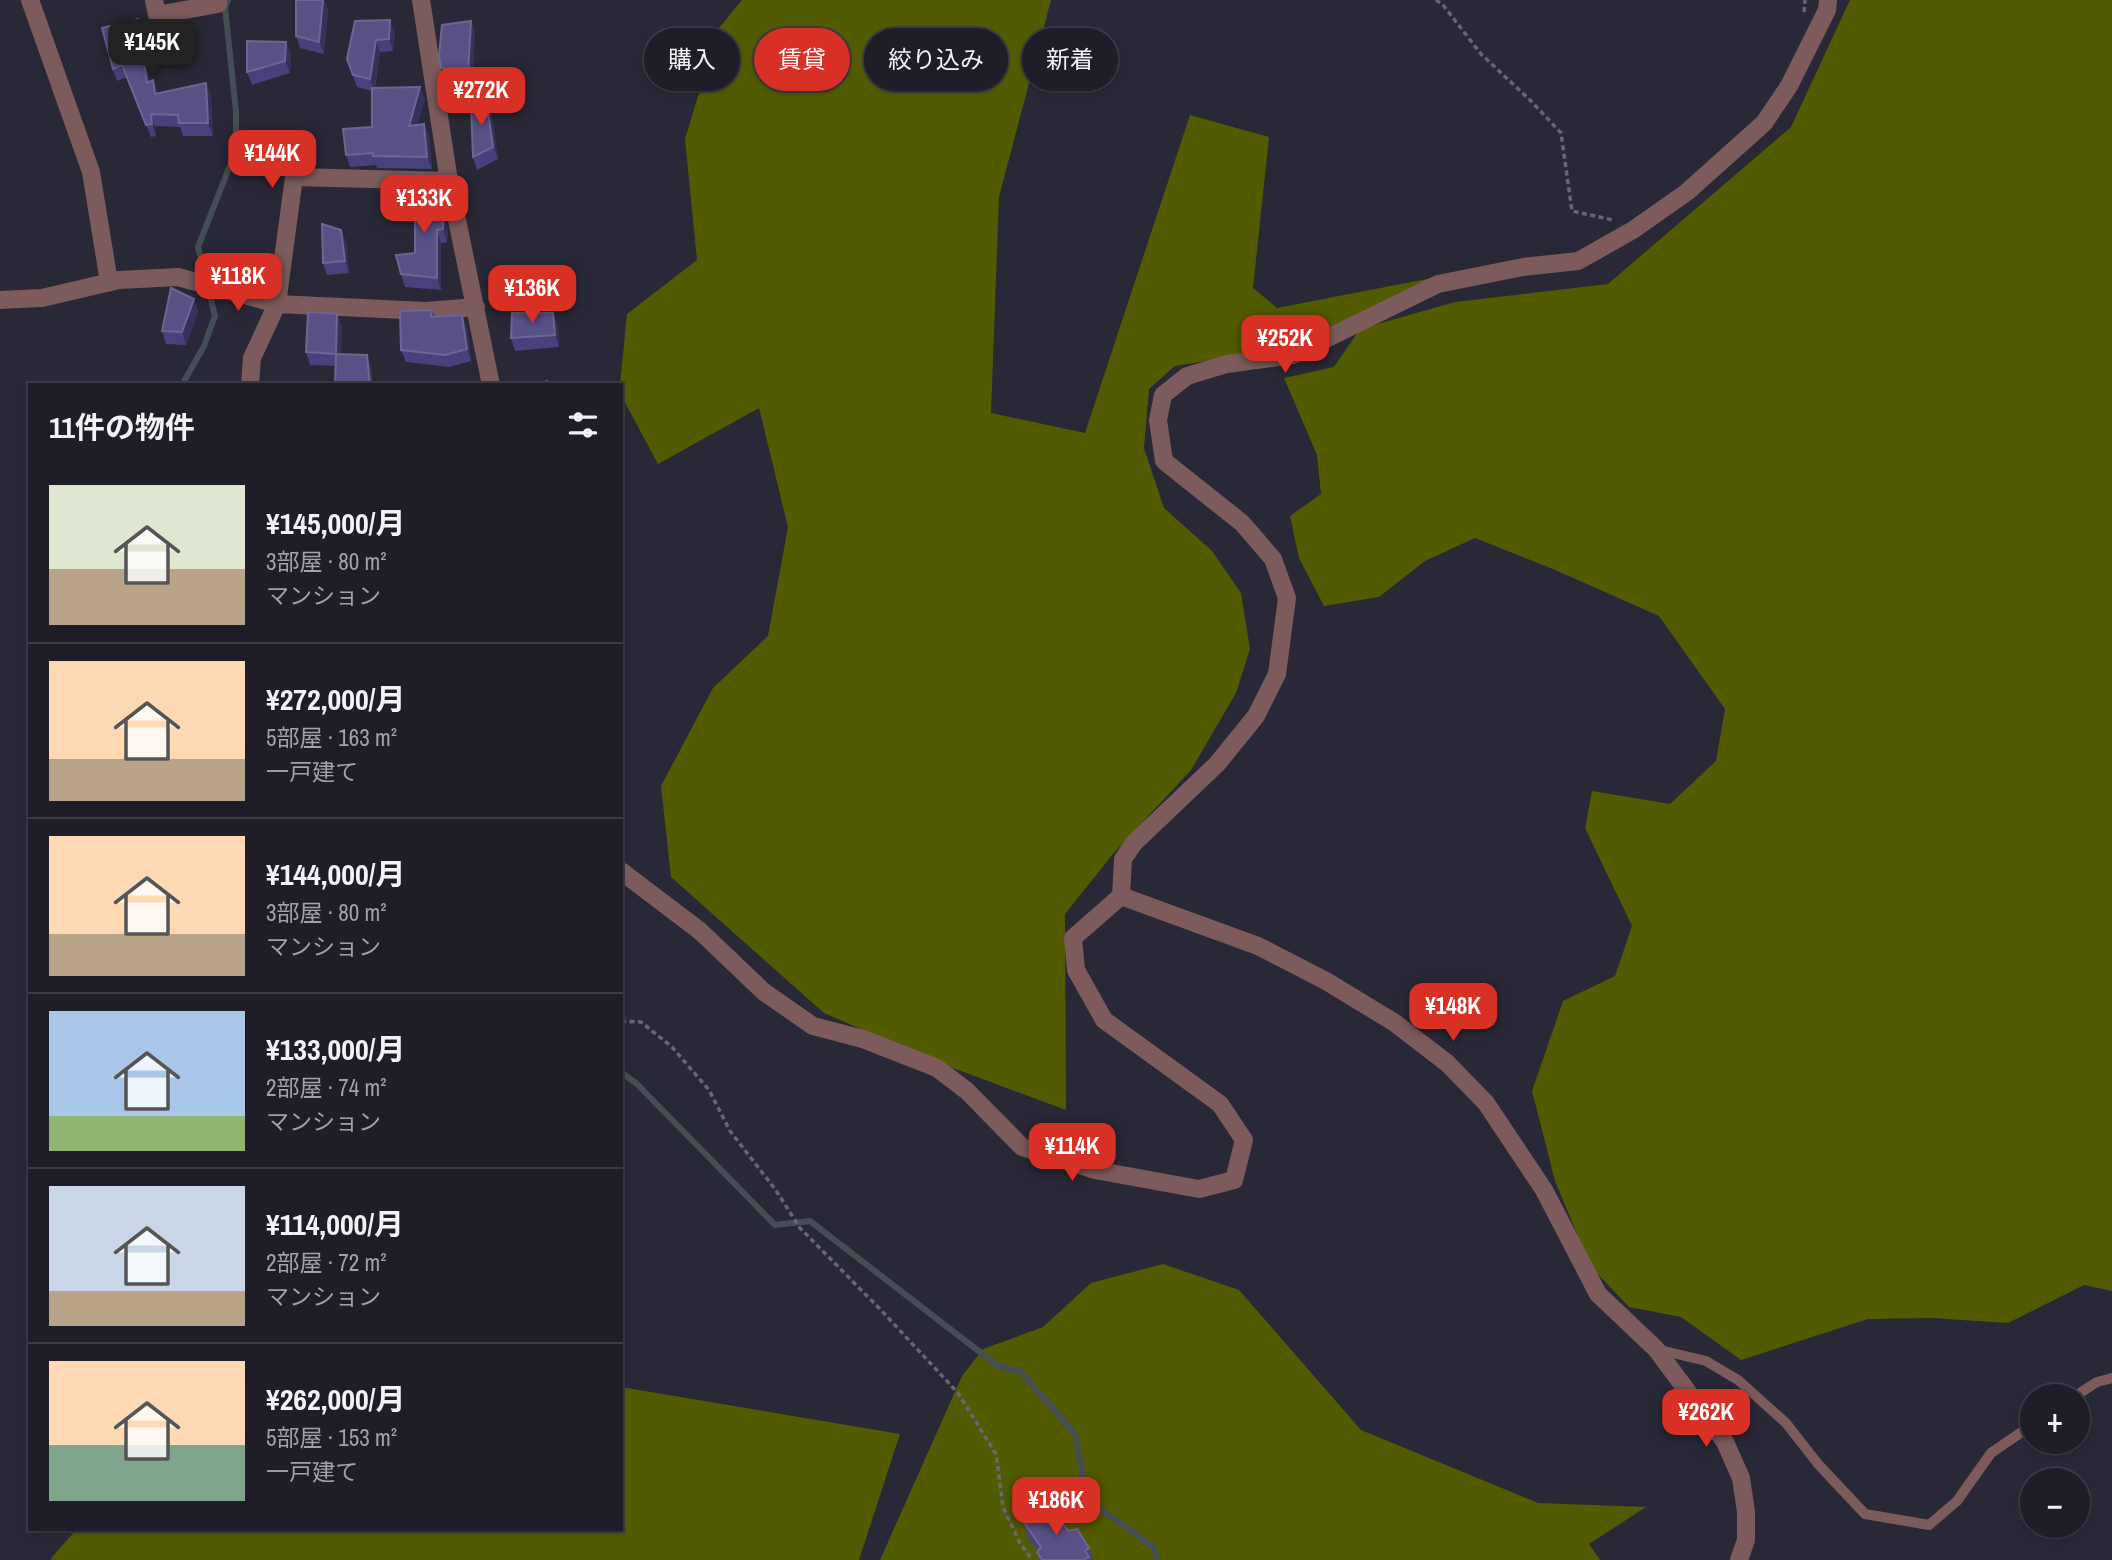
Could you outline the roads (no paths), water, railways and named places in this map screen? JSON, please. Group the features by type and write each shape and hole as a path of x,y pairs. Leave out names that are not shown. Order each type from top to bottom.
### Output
{"street":[{"path":"30,0 91,172 109,282"},
{"path":"154,0 157,15 218,4 218,0"},
{"path":"421,0 449,181 491,383"},
{"path":"623,873 700,931 764,992 813,1026 863,1040 937,1068 967,1091 1022,1147 1095,1170 1199,1189 1234,1180 1244,1140 1220,1104 1104,1020 1076,970 1073,938 1121,896 1123,859 1134,843 1217,764 1256,716 1277,674 1287,598 1273,559 1242,523 1164,460 1158,420 1163,396 1187,376 1227,364 1293,355 1438,284 1523,267 1578,261 1633,230 1687,192 1764,123 1789,86 1826,10 1828,0"},
{"path":"250,383 252,358 277,304 294,177 449,181"},
{"path":"0,300 42,298 109,282 178,277 277,304 426,311 476,307"},
{"path":"1121,896 1258,946 1326,981 1395,1023 1447,1063 1486,1103 1544,1190 1598,1294 1656,1349 1725,1442 1741,1478 1746,1512 1746,1540 1739,1560"}],"lane":[{"path":"1656,1349 1706,1361 1738,1380 1786,1423 1818,1464 1865,1514 1929,1525 1957,1501 1991,1453 2020,1433"},
{"path":"2090,1386 2112,1378"}],"waterway":[{"path":"183,383 204,346 215,316 198,247 236,150 236,112 225,7 228,0"},
{"path":"623,1074 637,1084 775,1225 810,1221 998,1366 1021,1372 1075,1434 1084,1481 1098,1507 1153,1547 1158,1560"}]}
